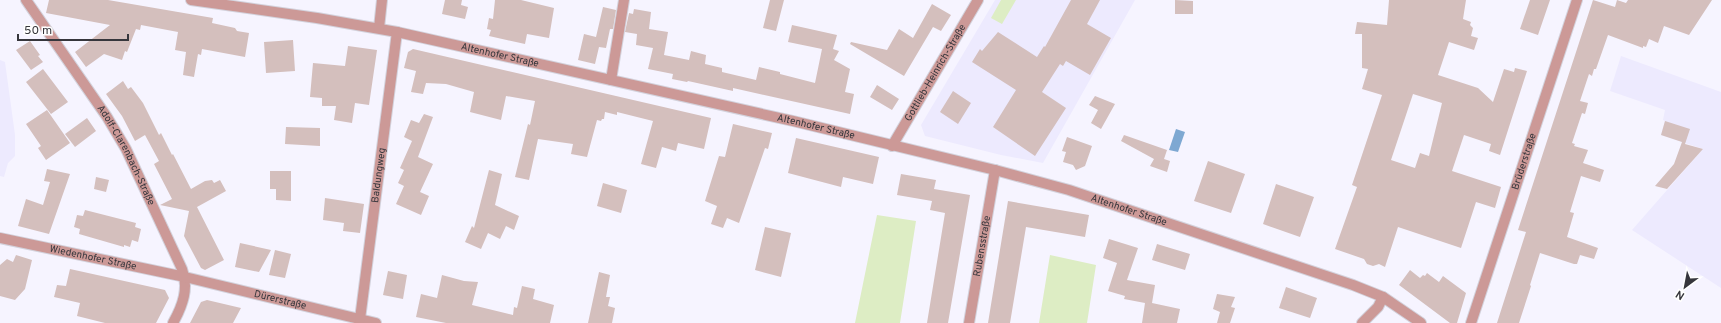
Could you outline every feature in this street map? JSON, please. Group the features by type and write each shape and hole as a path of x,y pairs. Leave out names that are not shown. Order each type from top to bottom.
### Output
{"street":[{"name":"Adolf-Clarenbach-Straße","path":"26,0 107,117 122,143 185,277 185,293 181,309 173,323"},
{"name":"Altenhofer Straße","path":"190,0 379,28 807,124 995,170 1068,190 1200,232 1347,283 1383,297 1421,323"},
{"path":"379,28 382,0"},
{"path":"611,80 624,0"},
{"name":"Gottlieb-Heinrich-Straße","path":"892,146 978,0"},
{"name":"Brüderstraße","path":"1471,323 1577,0"},
{"name":"Baldungweg","path":"360,319 397,32"},
{"name":"Rubensstraße","path":"969,323 995,170"},
{"name":"Wiedenhofer Straße","path":"0,238 185,277"},
{"name":"Dürerstraße","path":"185,277 376,323"},
{"path":"1362,323 1378,307 1383,297"}],"shaded area":[{"path":"995,0 1135,0 1043,163 1001,155 925,136 921,125"},
{"path":"1621,56 1721,92 1721,288 1632,230 1703,149 1661,135 1665,121 1663,120 1665,110 1610,91"},
{"path":"0,60 5,62 15,135 15,156 8,163 4,177 0,176"}],"green space":[{"path":"1001,0 1016,0 1002,24 991,18"},
{"path":"877,215 916,221 900,323 855,323"},
{"path":"1050,255 1096,265 1087,323 1039,323"}],"water":[{"path":"1176,129 1185,132 1178,152 1169,150"}],"building":[{"path":"49,0 108,0 213,18 212,23 235,28 237,31 249,33 245,57 202,49 201,55 198,54 194,77 183,75 186,52 175,50 178,32 141,25 140,30 136,29 127,52 125,51 122,60 104,54 86,67 75,52 110,25 46,13"},
{"path":"445,0 462,0 461,5 468,7 465,19 442,14"},
{"path":"495,0 521,0 554,8 549,38 527,34 525,44 489,36 491,30 487,29 489,18 493,19"},
{"path":"770,0 784,0 776,31 763,28"},
{"path":"1071,0 1100,0 1087,24 1111,38 1090,75 1066,61 1063,66 1060,64 1042,92 1066,108 1035,156 993,127 1016,90 972,62 980,49 982,51 998,32 1037,57 1044,46 1045,47"},
{"path":"1175,0 1193,1 1193,14 1175,14"},
{"path":"1389,0 1466,0 1463,19 1471,22 1470,25 1473,28 1471,36 1478,38 1474,50 1449,42 1438,75 1478,88 1493,102 1504,69 1514,72 1515,68 1527,71 1500,155 1489,151 1491,144 1464,135 1452,171 1501,187 1495,208 1476,202 1461,248 1398,227 1385,267 1379,264 1373,266 1367,264 1364,259 1335,249 1357,187 1352,185 1382,95 1362,89 1368,69 1362,68 1362,34 1355,34 1357,22 1387,25","holes":["1413,94 1442,103 1429,156 1420,153 1415,168 1391,160"]},
{"path":"1530,0 1550,0 1538,35 1520,29"},
{"path":"1593,0 1615,7 1617,0 1626,3 1628,0 1712,0 1689,35 1664,26 1658,43 1649,39 1646,47 1643,46 1643,48 1608,35 1596,69 1594,69 1592,76 1589,74 1580,101 1588,103 1585,114 1582,113 1572,143 1575,144 1574,146 1588,150 1583,163 1604,170 1600,182 1581,176 1570,212 1574,213 1567,237 1598,248 1594,259 1580,255 1577,264 1574,264 1540,253 1519,323 1497,323 1526,232 1518,230"},
{"path":"932,4 951,15 941,31 933,27 904,76 850,44 851,42 887,50 899,29 913,38"},
{"path":"603,7 616,10 613,29 610,29 606,48 599,47 595,64 578,60 584,34 596,37"},
{"path":"634,9 651,12 649,29 668,32 664,55 689,60 691,51 706,55 705,64 722,68 722,72 756,80 759,67 815,83 822,49 788,42 792,25 837,35 833,49 839,51 834,60 850,69 845,92 854,94 850,114 733,88 733,91 672,79 673,74 648,69 653,48 636,45 637,34 625,32 629,13 633,14"},
{"path":"293,40 295,71 266,73 264,42"},
{"path":"30,41 43,62 31,70 16,50"},
{"path":"348,46 377,50 369,105 355,103 352,123 334,120 336,106 322,106 322,98 310,97 313,63 345,66"},
{"path":"413,49 711,118 704,149 678,143 676,151 662,147 656,168 641,164 653,121 617,112 617,115 605,112 604,119 601,121 597,120 587,157 571,154 573,144 538,139 529,180 515,177 528,124 530,125 535,101 506,96 501,120 470,112 474,92 446,84 426,83 423,94 411,92 416,71 404,68 408,52"},
{"path":"43,69 68,102 51,114 26,82"},
{"path":"123,81 128,89 131,87 143,103 159,135 161,133 191,189 205,181 212,180 214,183 220,180 226,191 197,207 224,260 205,270 201,268 184,236 189,211 160,205 172,199 154,164 159,161 145,135 135,141 122,116 106,94"},
{"path":"877,85 899,99 892,110 870,97"},
{"path":"953,91 971,103 958,124 940,112"},
{"path":"1095,96 1115,104 1101,129 1091,123 1098,110 1089,105"},
{"path":"47,110 70,143 46,160 38,148 41,146 26,124"},
{"path":"424,114 433,117 418,157 433,164 420,192 429,196 421,215 396,204 404,186 398,183 404,170 400,168 412,141 404,137 411,120 419,123"},
{"path":"87,118 96,131 75,147 65,134"},
{"path":"1665,121 1690,129 1685,144 1703,149 1667,189 1655,186 1674,164 1682,142 1661,135"},
{"path":"733,124 772,133 768,149 765,148 739,223 727,218 723,228 711,224 717,206 705,201 719,156 725,157"},
{"path":"286,127 320,128 320,146 285,144"},
{"path":"1124,135 1167,150 1164,159 1170,161 1167,172 1150,166 1154,159 1121,141"},
{"path":"1067,137 1092,146 1085,166 1076,170 1073,165 1063,162 1066,152 1062,151"},
{"path":"796,138 879,157 873,184 843,177 841,187 788,173"},
{"path":"1208,161 1245,174 1231,213 1194,201"},
{"path":"47,169 70,174 49,234 18,226 26,199 43,205 50,182 44,181"},
{"path":"489,170 502,174 495,205 519,216 514,230 506,226 500,239 488,233 481,249 465,242 472,226 474,228"},
{"path":"270,171 291,171 291,201 276,200 276,189 270,189"},
{"path":"901,174 936,180 934,189 970,195 948,323 927,323 945,213 930,210 932,201 897,195"},
{"path":"96,177 109,180 106,192 94,189"},
{"path":"603,183 627,190 621,213 597,206"},
{"path":"1276,184 1314,197 1300,237 1263,224"},
{"path":"325,198 364,204 360,233 343,231 344,223 323,220"},
{"path":"1008,201 1089,215 1085,237 1026,227 1010,323 988,323"},
{"path":"85,210 136,223 135,227 141,229 138,242 132,240 130,247 124,245 124,247 79,234 80,229 74,227 77,215 83,216"},
{"path":"765,227 791,233 781,277 755,270"},
{"path":"1109,239 1138,248 1127,280 1155,285 1152,303 1180,309 1177,323 1142,323 1145,303 1124,299 1125,296 1108,291 1117,263 1103,258"},
{"path":"240,243 271,250 259,272 235,267"},
{"path":"1157,244 1190,254 1185,270 1152,260"},
{"path":"275,250 291,254 285,278 269,275"},
{"path":"16,255 32,260 25,289 15,300 0,296 0,265 7,259 13,262"},
{"path":"70,269 165,290 169,298 156,323 105,323 77,316 80,303 54,297 57,285 66,286"},
{"path":"1410,270 1420,278 1423,275 1425,276 1427,273 1439,282 1443,276 1466,293 1457,323 1450,323 1399,285"},
{"path":"388,271 407,275 403,299 383,295"},
{"path":"599,272 610,275 606,297 610,297 608,306 615,308 612,323 588,323"},
{"path":"442,275 464,281 478,282 472,305 513,315 514,307 517,308 522,286 535,289 533,299 554,305 550,323 446,323 416,317 421,294 437,298"},
{"path":"1286,287 1317,298 1310,318 1279,308"},
{"path":"1217,294 1235,297 1231,307 1235,308 1230,323 1217,323 1220,312 1213,309"},
{"path":"207,300 241,308 233,323 190,323 201,302"}]}
